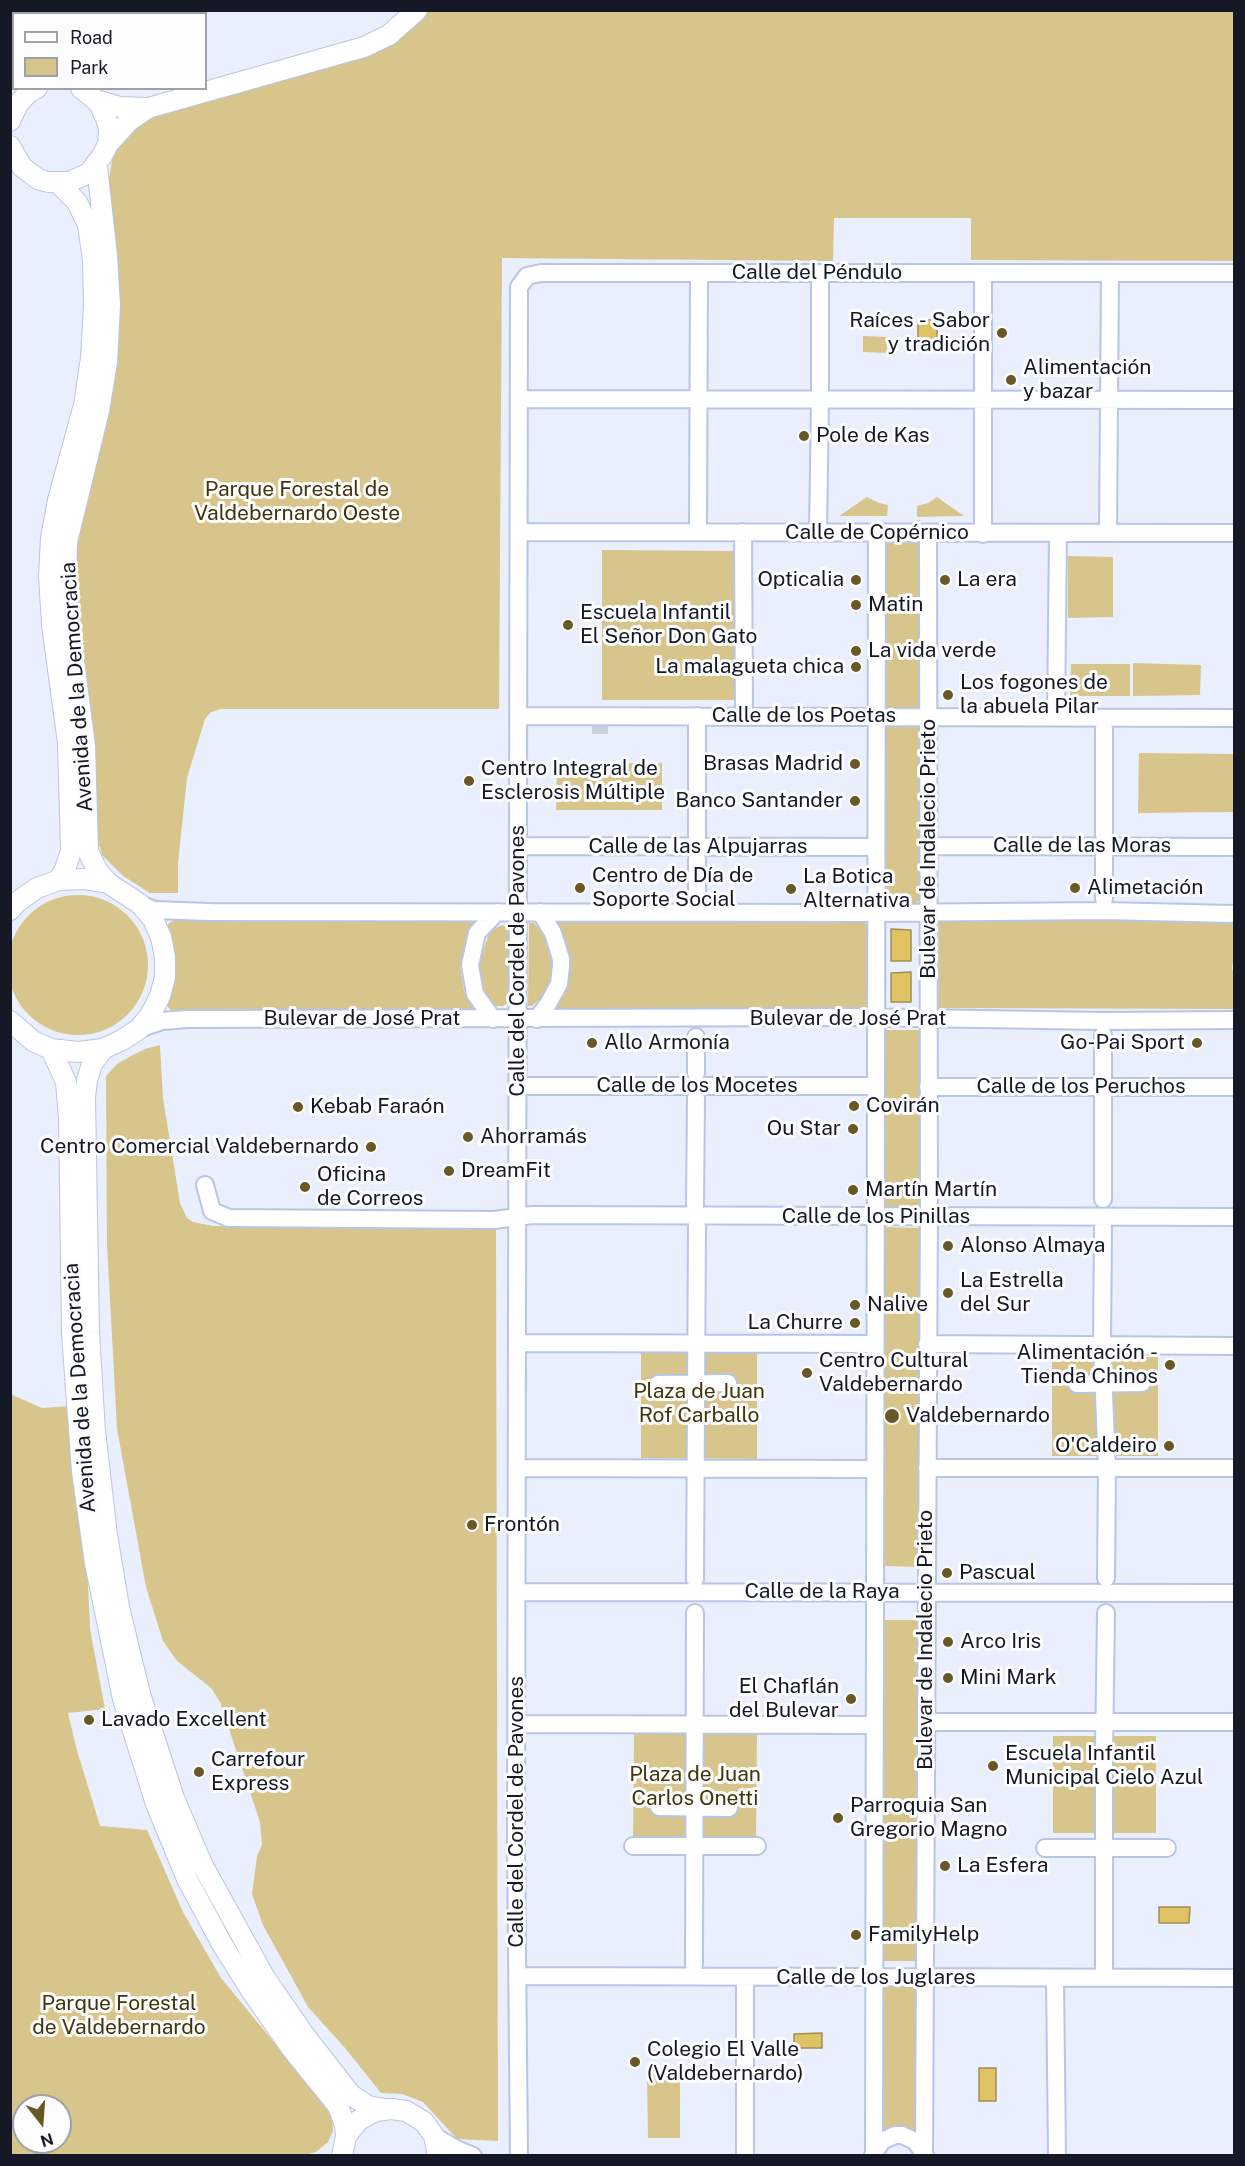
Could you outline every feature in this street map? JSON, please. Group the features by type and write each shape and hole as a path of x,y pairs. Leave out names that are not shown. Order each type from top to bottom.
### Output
{"main road":[{"path":"336,54 384,29 404,10"},
{"path":"89,94 120,107 148,108 364,47 389,35 417,10"},
{"path":"13,110 33,90"},
{"path":"89,94 107,121 108,144"},
{"path":"10,146 16,159 30,174 48,182 58,183 79,178 96,166 108,144 129,121 148,108"},
{"name":"Avenida de la Democracia","path":"96,166 107,256 110,305 107,362 99,411 67,543 66,576 69,623 84,746 88,851 97,870 108,883"},
{"name":"Avenida de la Democracia","path":"58,183 77,202 88,225 93,260 94,306 91,358 84,405 58,500 51,538 52,625 68,743 71,851 59,880"},
{"path":"10,910 36,888 59,880 84,879 108,883 140,904 157,928 165,957 165,976 160,996 151,1014 139,1029 103,1049 78,1052 51,1049 33,1041 10,1021"},
{"name":"Avenida de la Democracia","path":"51,1049 66,1082 69,1118 72,1334 82,1471 96,1573 123,1699 156,1804 188,1879 222,1944 252,1992 292,2049 338,2106 345,2125 341,2148"},
{"name":"Avenida de la Democracia","path":"103,1049 92,1064 85,1097 88,1333 95,1431 107,1535 119,1607 140,1694 174,1798 202,1864 265,1978 303,2033 351,2095 369,2106 399,2109 412,2114 424,2122 434,2136"},
{"path":"341,2148 362,2118 384,2109"},
{"path":"434,2136 438,2156"}],"street":[{"name":"Calle del Péndulo","path":"519,399 519,287 527,276 541,273 1234,273"},
{"path":"698,532 699,273"},
{"path":"818,532 820,273"},
{"path":"983,273 983,534"},
{"path":"1108,533 1110,273"},
{"path":"519,399 1234,400"},
{"name":"Calle del Cordel de Pavones","path":"519,399 517,1343 519,2156"},
{"name":"Calle de Copérnico","path":"519,532 1234,533"},
{"path":"743,532 744,716"},
{"path":"873,2154 877,534"},
{"name":"Bulevar de Indalecio Prieto","path":"925,2154 928,534"},
{"path":"1056,716 1058,534"},
{"name":"Calle de los Poetas","path":"518,716 600,719 697,716 1234,718"},
{"path":"697,716 697,839"},
{"path":"1104,729 1104,835"},
{"name":"Calle de las Alpujarras","path":"519,846 876,847"},
{"name":"Calle de las Moras","path":"929,846 1234,847"},
{"path":"1104,857 1104,899"},
{"path":"697,859 697,905"},
{"path":"140,904 154,910 199,912 929,913 1104,911 1234,914"},
{"path":"493,1019 475,994 470,965 477,933 497,912"},
{"path":"537,1019 559,984 561,966 553,933 540,912"},
{"name":"Bulevar de José Prat","path":"139,1029 173,1019 1234,1020"},
{"path":"1103,1077 1104,1035"},
{"path":"696,1037 696,1073"},
{"name":"Calle de los Mocetes","path":"518,1086 876,1086"},
{"name":"Calle de los Peruchos","path":"928,1087 1234,1087"},
{"path":"1102,1199 1103,1097"},
{"path":"695,1205 696,1098"},
{"name":"Calle de los Pinillas","path":"518,1216 496,1211 228,1211 219,1207 205,1185 212,1211 229,1218 494,1220 518,1216 1234,1217"},
{"path":"695,1579 694,1468 697,1441 695,1231 697,1226"},
{"path":"1103,1228 1102,1345 1107,1468 1106,1578"},
{"path":"517,1343 875,1344"},
{"path":"927,1344 1234,1346"},
{"path":"658,1384 728,1383"},
{"path":"1077,1384 1142,1383"},
{"path":"517,1468 875,1469"},
{"path":"927,1468 1234,1468"},
{"name":"Calle de la Raya","path":"517,1592 1234,1593"},
{"path":"694,1965 695,1613"},
{"path":"1104,1977 1106,1613"},
{"path":"926,1722 1234,1722"},
{"path":"517,1724 875,1725"},
{"path":"659,1807 729,1808"},
{"path":"633,1846 757,1846"},
{"path":"1044,1848 1167,1848"},
{"name":"Calle de los Juglares","path":"518,1976 1234,1978"},
{"path":"745,1977 745,2156"},
{"path":"1055,1978 1057,2156"},
{"path":"873,2154 882,2141 895,2135 915,2140 925,2154"},
{"path":"434,2136 473,2156"}],"green space":[{"name":"Parque Forestal de Valdebernardo Oeste","path":"427,11 1234,11 1234,261 971,260 971,218 834,218 833,261 502,258 499,709 221,709 211,712 205,719 187,778 178,863 178,893 150,893 123,876 102,855 100,846 95,846 94,760 75,571 81,513 105,427 118,351 118,257 106,194 115,144 140,119 406,30"},
{"path":"863,336 887,337 887,353 863,352"},
{"path":"867,497 888,505 887,516 839,516"},
{"path":"937,497 964,516 917,517 917,506"},
{"path":"886,543 921,543 922,709 885,708"},
{"path":"602,550 738,551 738,695 733,700 602,700"},
{"path":"1068,556 1113,557 1113,617 1068,618"},
{"path":"1133,663 1201,665 1200,695 1133,696"},
{"path":"1071,664 1130,664 1130,696 1070,696"},
{"path":"884,725 922,726 921,899 915,904 892,906 884,900"},
{"path":"1139,753 1234,754 1234,812 1138,813"},
{"path":"662,763 662,810 556,810 557,764"},
{"path":"78,895 105,900 128,915 143,938 148,965 143,992 128,1015 105,1030 78,1035 51,1030 28,1015 13,992 8,965 13,938 28,915 51,900"},
{"path":"549,917 864,922 871,931 869,1005 858,1011 553,1009 563,990"},
{"path":"477,918 470,930 460,966 464,991 473,1009 172,1011 166,1005 166,929 169,923 176,919"},
{"path":"939,921 1234,921 1232,967 1234,1009 938,1008"},
{"path":"529,923 534,923 546,937 555,967 553,982 546,993 532,1006 528,1006"},
{"path":"502,925 509,929 510,1002 503,1006 496,1006 488,1001 482,991 479,965 488,936"},
{"path":"884,1030 920,1030 921,1209 885,1208"},
{"path":"160,1045 163,1098 180,1203 187,1218 193,1222 213,1226 496,1228 498,2141 457,2139 423,2102 402,2094 381,2093 308,2007 263,1925 252,1894 257,1856 262,1845 260,1822 220,1702 211,1688 177,1661 163,1641 146,1587 117,1429 107,1244 106,1076 117,1064 145,1049"},
{"path":"883,1227 919,1228 919,1567 883,1566"},
{"name":"Plaza de Juan Rof Carballo","path":"641,1349 757,1350 757,1459 641,1458"},
{"path":"1052,1356 1158,1357 1158,1456 1052,1456"},
{"name":"Parque Forestal de Valdebernardo","path":"10,1394 42,1408 69,1406 87,1564 90,1629 105,1709 68,1713 100,1826 147,1830 183,1912 221,1978 332,2113 333,2131 328,2142 316,2152 301,2156 11,2155"},
{"path":"883,1620 919,1620 918,1961 883,1961"},
{"name":"Plaza de Juan Carlos Onetti","path":"634,1732 757,1733 756,1841 633,1840"},
{"path":"1053,1736 1156,1736 1156,1833 1053,1833"},
{"path":"883,1982 918,1984 917,2133 883,2133"},
{"path":"680,2071 680,2138 648,2138 647,2072"}],"shaded area":[{"path":"918,320 937,320 937,348 918,348"},
{"path":"891,929 911,930 911,961 891,961"},
{"path":"911,972 911,1002 891,1002 891,973"},
{"path":"1159,1907 1190,1907 1189,1923 1159,1923"},
{"path":"822,2033 822,2048 794,2048 794,2034"},
{"path":"979,2068 996,2068 996,2101 979,2101"}],"tunnel":[{"path":"600,722 600,734"}],"place":[{"name":"Raíces - Sabor y tradición","path":"1002,333"},
{"name":"Alimentación y bazar","path":"1011,380"},
{"name":"Pole de Kas","path":"804,436"},
{"name":"Opticalia","path":"856,580"},
{"name":"La era","path":"945,580"},
{"name":"Matin","path":"856,605"},
{"name":"Escuela Infantil El Señor Don Gato","path":"568,625"},
{"name":"La vida verde","path":"856,651"},
{"name":"La malagueta chica","path":"856,667"},
{"name":"Los fogones de la abuela Pilar","path":"948,695"},
{"name":"Brasas Madrid","path":"855,764"},
{"name":"Centro Integral de Esclerosis Múltiple","path":"469,781"},
{"name":"Banco Santander","path":"855,801"},
{"name":"Centro de Día de Soporte Social","path":"580,888"},
{"name":"Alimetación","path":"1075,888"},
{"name":"La Botica Alternativa","path":"791,889"},
{"name":"Allo Armonía","path":"592,1043"},
{"name":"Go-Pai Sport","path":"1197,1043"},
{"name":"Covirán","path":"854,1106"},
{"name":"Kebab Faraón","path":"298,1107"},
{"name":"Ou Star","path":"853,1129"},
{"name":"Ahorramás","path":"468,1137"},
{"name":"Centro Comercial Valdebernardo","path":"371,1147"},
{"name":"DreamFit","path":"449,1171"},
{"name":"Oficina de Correos","path":"305,1187"},
{"name":"Martín Martín","path":"853,1190"},
{"name":"Alonso Almaya","path":"948,1246"},
{"name":"La Estrella del Sur","path":"948,1293"},
{"name":"Nalive","path":"855,1305"},
{"name":"La Churre","path":"855,1323"},
{"name":"Alimentación - Tienda Chinos","path":"1170,1365"},
{"name":"Centro Cultural Valdebernardo","path":"807,1373"},
{"name":"Valdebernardo","path":"892,1416"},
{"name":"O'Caldeiro","path":"1169,1446"},
{"name":"Frontón","path":"472,1525"},
{"name":"Pascual","path":"947,1573"},
{"name":"Arco Iris","path":"948,1642"},
{"name":"Mini Mark","path":"948,1678"},
{"name":"El Chaflán del Bulevar","path":"851,1699"},
{"name":"Lavado Excellent","path":"89,1720"},
{"name":"Escuela Infantil Municipal Cielo Azul","path":"993,1766"},
{"name":"Carrefour Express","path":"199,1772"},
{"name":"Parroquia San Gregorio Magno","path":"838,1818"},
{"name":"La Esfera","path":"945,1866"},
{"name":"FamilyHelp","path":"856,1935"},
{"name":"Colegio El Valle (Valdebernardo)","path":"635,2062"}]}
